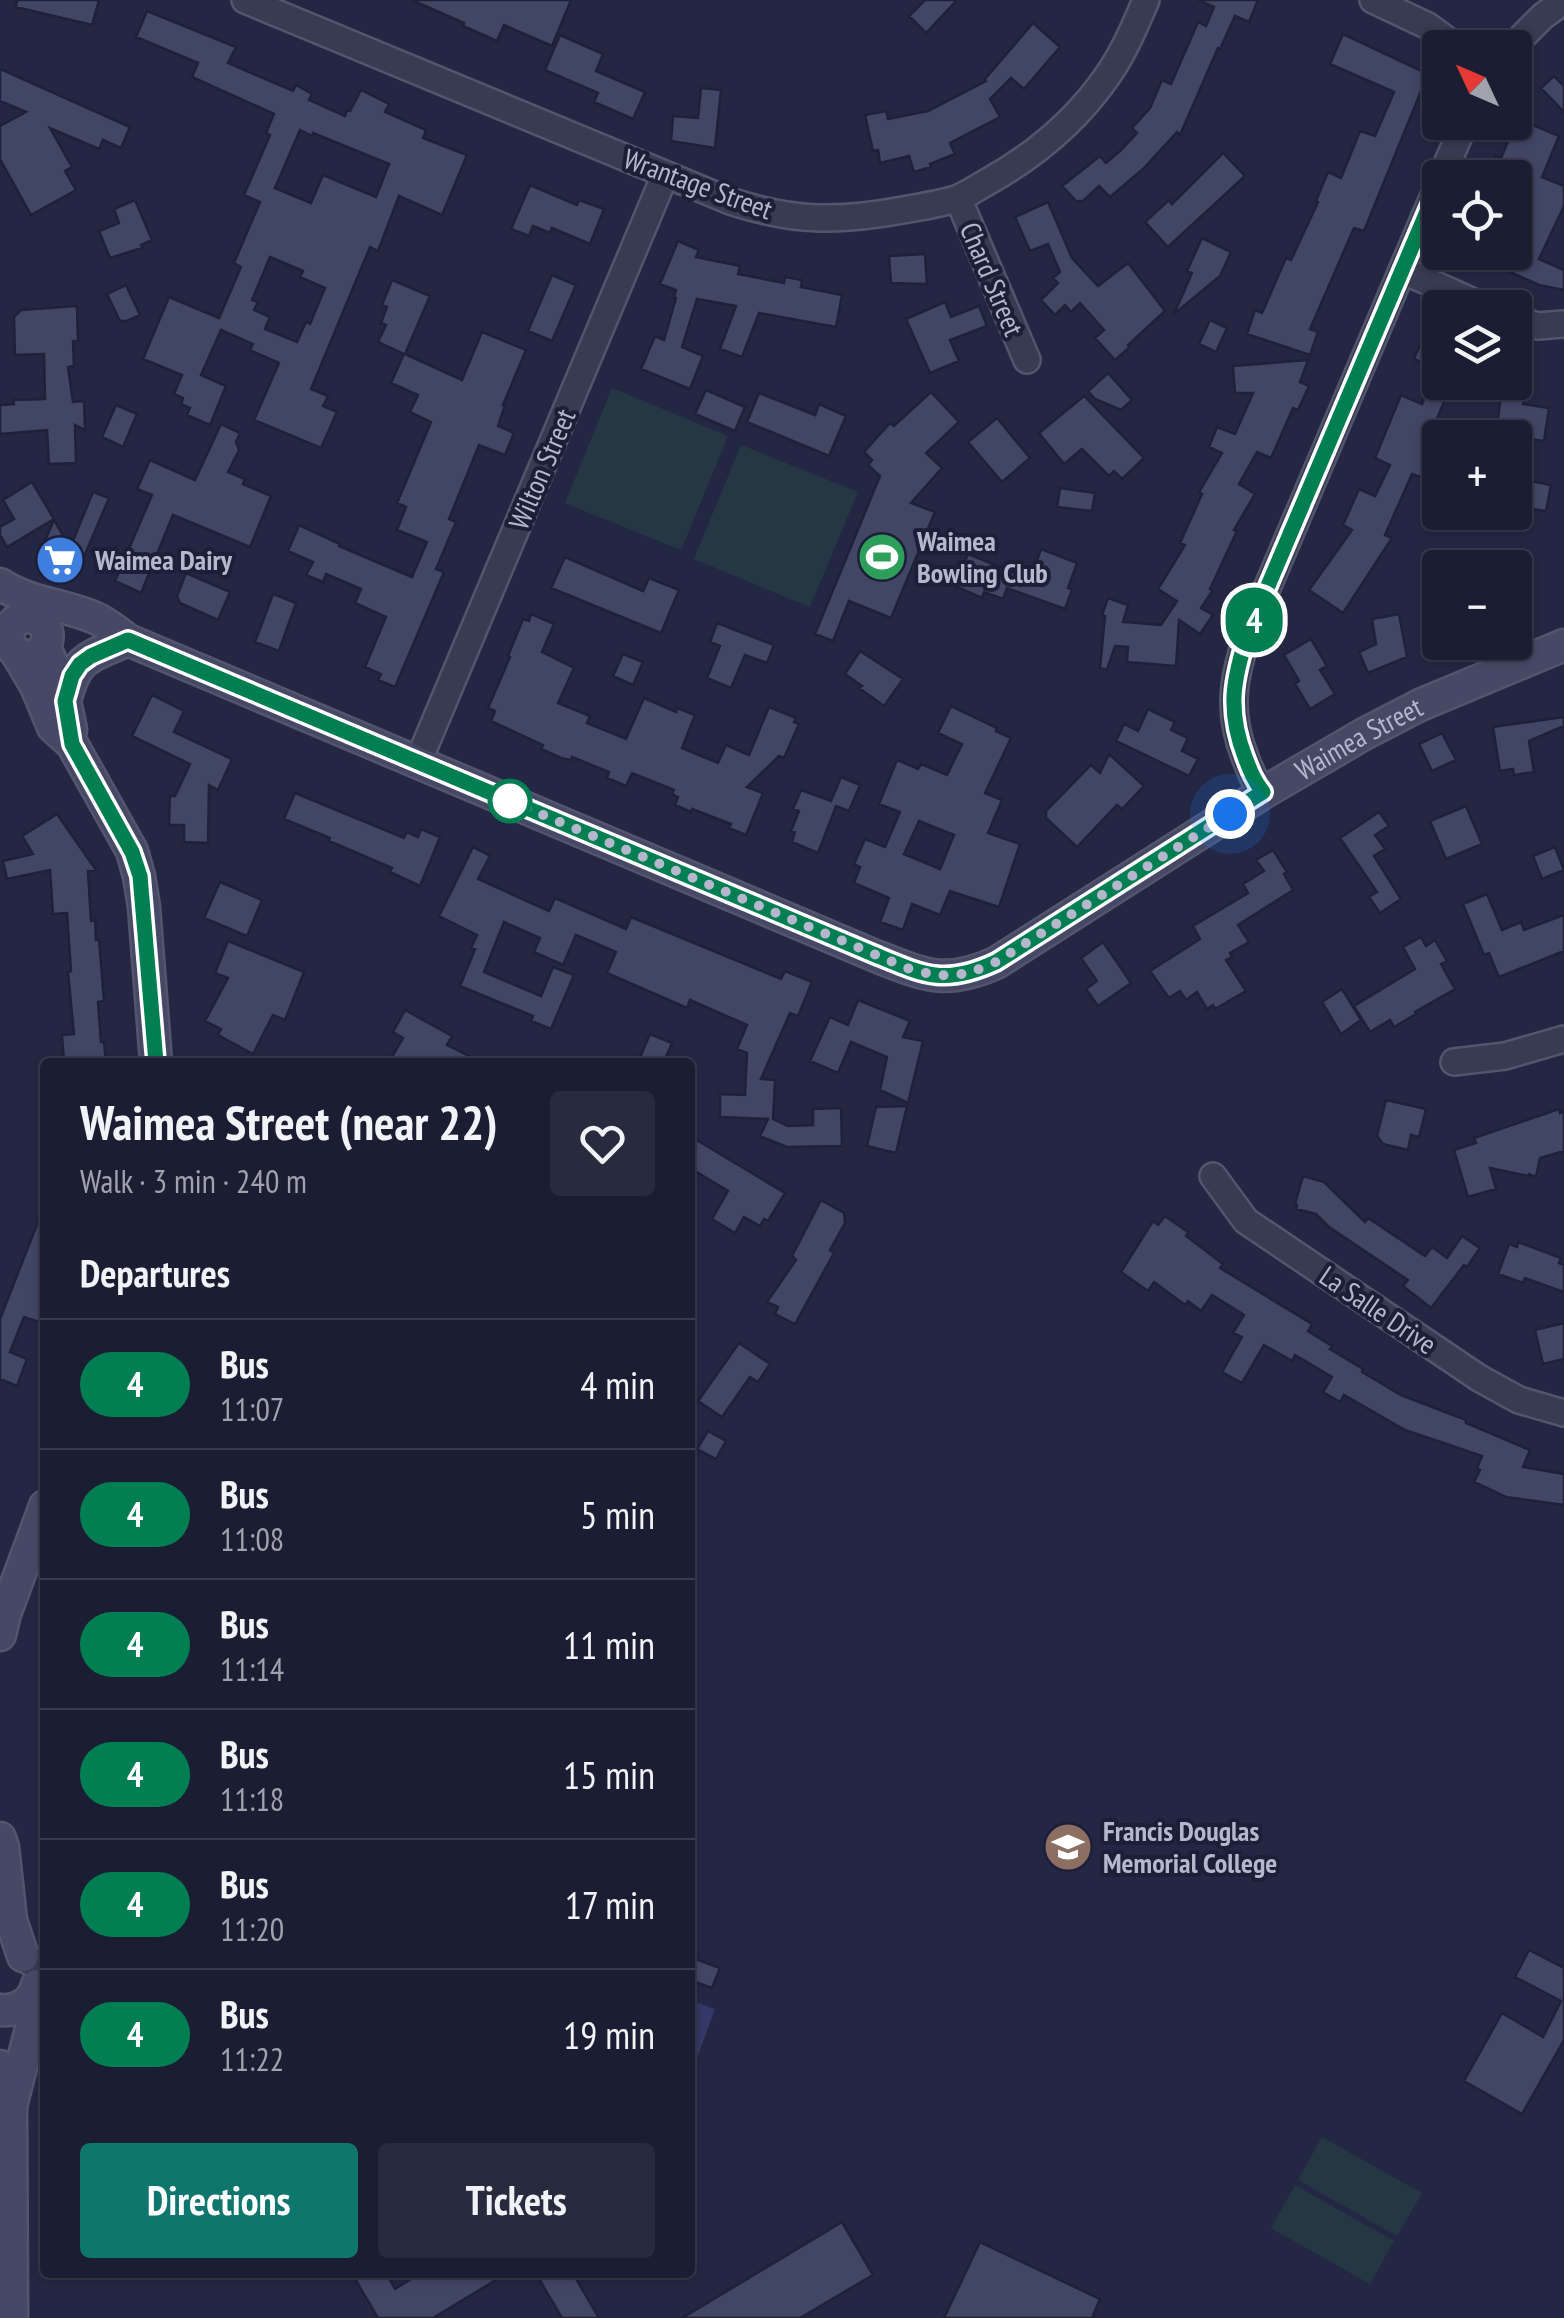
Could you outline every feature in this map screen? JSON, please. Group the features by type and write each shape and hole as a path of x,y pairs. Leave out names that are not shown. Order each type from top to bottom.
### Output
{"main road":[{"name":"Waimea Street","path":"26,624 128,640 878,956 933,976 954,977 996,962 1263,792 1364,734 1420,705 1564,645"},
{"path":"26,624 65,701 72,744"},
{"path":"26,624 42,698 53,727 72,744 132,852 140,876 156,1058"},
{"path":"65,701 80,664 128,640"},
{"path":"0,1635 4,1614 40,1519"},
{"path":"0,1838 11,1920 31,1972 32,2025 11,2106 12,2318"},
{"path":"0,2010 16,2010 24,2005 31,1972"},
{"path":"0,2066 11,2106"}],"street":[{"name":"Wrantage Street","path":"245,0 730,202 797,218 837,220 958,198 1030,156 1062,129 1111,72 1146,0"},
{"path":"1373,0 1433,30"},
{"path":"1529,30 1564,0"},
{"name":"Wilton Street","path":"418,762 666,176"},
{"name":"Chard Street","path":"958,198 1027,360"},
{"path":"1263,792 1254,781 1234,718 1238,666 1248,633 1422,223"},
{"path":"1402,270 1447,290"},
{"path":"1532,324 1564,324"},
{"path":"1454,1062 1505,1056 1564,1039"},
{"name":"La Salle Drive","path":"1213,1176 1246,1221 1416,1336 1519,1400 1564,1413"}],"shaded area":[{"path":"612,388 728,436 681,550 565,503"},
{"path":"741,445 858,492 810,607 694,559"},
{"path":"1322,2137 1422,2193 1397,2236 1298,2180"},
{"path":"1295,2185 1394,2241 1370,2284 1271,2228"}],"water":[{"path":"695,2002 715,2009 695,2064"}],"building":[{"path":"17,0 99,0 92,25 16,7"},
{"path":"412,0 571,0 552,46 504,25 497,41"},
{"path":"925,0 957,0 926,33 909,16"},
{"path":"1198,0 1258,0 1249,22 1235,16 1180,135 1177,132 1110,197 1099,186 1083,201 1076,201 1062,186 1100,156 1106,163 1120,151 1137,133 1132,128 1150,108 1162,80 1171,84 1198,22 1206,26 1214,7"},
{"path":"147,11 236,47 228,63 293,91 296,85 312,94 309,100 345,116 361,90 389,104 385,112 426,130 423,138 467,155 442,215 399,196 378,251 370,247 311,389 328,396 323,406 337,412 321,448 254,420 279,363 250,350 253,344 221,330 201,375 226,386 210,425 187,415 190,408 174,394 182,375 143,359 169,297 219,318 241,267 234,263 260,202 244,195 270,135 266,133 274,114 192,77 198,63 136,37","holes":["300,130 389,164 376,197 323,175 311,203 275,188","270,257 303,271 300,277 325,288 310,324 306,322 297,342 265,329 270,317 254,310 258,302 252,300"]},
{"path":"1033,23 1060,47 1024,89 1011,78 990,99 1000,117 950,143 955,154 930,164 931,167 914,172 909,156 880,163 878,150 873,151 865,115 886,111 888,119 928,111 986,81"},
{"path":"1343,34 1422,71 1422,89 1364,231 1354,228 1310,329 1318,332 1310,355 1247,334 1255,310 1262,313 1286,258 1291,260 1328,172 1341,178 1360,131 1375,136 1394,92 1330,64"},
{"path":"560,35 603,54 596,71 645,92 633,119 594,102 598,93 545,70"},
{"path":"0,69 130,127 121,148 103,140 99,149 50,128 72,167 65,171 76,190 31,215 0,159 0,126 26,112 0,101"},
{"path":"1554,76 1564,86 1564,112 1541,88"},
{"path":"701,88 721,90 715,148 671,141 673,116 698,118"},
{"path":"1532,125 1559,136 1542,177 1564,186 1564,206 1539,259 1564,270 1564,290 1539,285 1506,270 1532,270 1532,160 1495,160 1496,156 1501,158 1509,140 1532,140"},
{"path":"1223,153 1245,176 1168,247 1145,222 1169,200 1172,204"},
{"path":"530,185 577,205 579,200 604,209 590,244 552,228 550,233 533,226 529,236 511,229"},
{"path":"135,200 152,240 142,248 110,258 99,231 119,223 114,209"},
{"path":"1048,202 1072,258 1098,286 1128,263 1165,311 1115,360 1095,338 1104,330 1080,303 1071,312 1065,305 1055,315 1041,300 1058,283 1053,278 1060,272 1048,244 1030,251 1015,217"},
{"path":"1202,238 1231,252 1220,276 1174,314 1192,273 1187,271"},
{"path":"678,241 699,250 696,257 740,266 738,274 784,283 785,277 802,280 801,287 842,295 836,327 759,313 742,357 720,349 736,306 697,299 682,347 703,356 690,389 641,369 655,336 664,340 676,290 660,284"},
{"path":"925,254 927,284 891,283 889,256"},
{"path":"552,275 576,285 552,341 528,331"},
{"path":"392,280 430,296 405,354 462,380 482,332 526,350 498,426 514,433 505,455 479,445 449,519 456,522 436,569 444,572 395,687 378,680 381,674 365,667 386,617 355,603 361,589 326,574 323,582 306,575 313,562 288,551 299,525 412,577 427,542 397,530 406,507 397,503 431,422 410,412 418,395 391,383 404,354 378,342 386,325 381,323 387,307 382,305"},
{"path":"126,285 140,315 120,321 107,294"},
{"path":"945,302 951,317 979,306 987,326 950,340 959,361 930,373 906,319"},
{"path":"77,306 78,341 73,341 74,366 68,367 73,402 84,401 85,430 75,425 76,463 49,464 47,430 0,434 0,405 14,404 13,400 45,399 44,354 15,355 14,317 21,310"},
{"path":"1210,320 1227,328 1216,352 1199,344"},
{"path":"1422,340 1422,362 1414,359"},
{"path":"1308,360 1300,382 1309,386 1298,410 1293,408 1271,458 1257,452 1239,484 1255,494 1234,530 1237,531 1210,589 1213,590 1201,608 1213,615 1200,634 1179,620 1176,666 1127,662 1128,647 1115,646 1107,670 1100,668 1105,616 1102,615 1108,598 1128,605 1123,622 1161,625 1177,601 1158,589 1185,545 1180,543 1202,494 1199,492 1222,453 1209,447 1217,427 1235,434 1253,393 1235,393 1233,366"},
{"path":"1108,373 1132,400 1121,410 1095,399 1088,391"},
{"path":"706,390 745,407 735,431 695,414"},
{"name":"Waimea Bowling Club","path":"931,392 959,422 926,453 942,468 911,503 935,512 891,618 849,601 833,641 815,634 880,476 868,465 872,460 864,452 890,423 894,426"},
{"path":"759,393 815,415 819,404 846,416 829,456 747,422"},
{"path":"1401,395 1422,404 1424,400 1445,400 1437,420 1422,420 1422,477 1412,474 1385,535 1392,538 1343,613 1309,590 1352,530 1343,525 1359,489 1375,496 1390,465 1375,458"},
{"path":"1084,396 1144,458 1122,479 1114,471 1109,476 1082,449 1064,464 1039,433"},
{"path":"1500,400 1524,400 1523,404 1549,408 1544,441 1532,439 1532,420 1498,420"},
{"path":"116,405 137,414 123,447 102,437"},
{"path":"997,418 1030,458 1002,482 968,442"},
{"path":"221,424 240,433 236,442 239,450 228,472 245,479 243,484 271,496 250,547 173,515 141,593 115,581 152,495 137,489 150,460 195,480"},
{"path":"1532,481 1551,485 1546,511 1532,509"},
{"path":"32,482 54,519 7,547 0,527 14,519 3,500"},
{"path":"1060,488 1095,493 1092,511 1057,507"},
{"path":"93,492 109,498 75,578 36,561 54,520 70,548"},
{"path":"1041,549 1077,563 1065,609 1007,588 1003,599 984,592 982,598 955,586 968,554 1030,579"},
{"path":"565,557 643,591 649,578 679,590 661,633 551,588"},
{"path":"186,573 230,592 218,620 180,603 177,596"},
{"path":"273,594 296,603 279,651 255,642"},
{"path":"531,614 554,624 542,652 574,668 558,703 590,716 587,723 626,739 644,698 676,712 677,708 695,715 682,748 718,763 726,745 749,755 769,707 796,718 794,722 799,724 784,758 779,756 747,787 763,793 746,835 729,828 731,824 675,805 678,797 672,794 674,790 632,773 626,786 607,778 609,772 572,757 561,758 541,749 543,745 491,721 495,711 488,708 523,619 529,621"},
{"path":"1399,614 1407,657 1368,673 1359,652 1376,644 1372,619"},
{"path":"717,623 774,645 767,663 745,655 731,688 707,678 720,646 710,642"},
{"path":"1311,639 1327,666 1320,670 1335,694 1310,709 1284,655"},
{"path":"860,651 903,679 884,706 845,674"},
{"path":"623,654 643,662 633,685 613,676"},
{"path":"152,695 184,711 174,732 232,759 218,790 209,785 208,843 184,842 184,825 169,825 170,796 175,796 190,764 132,736"},
{"path":"951,706 1011,738 985,793 1002,800 988,833 1020,844 999,907 950,891 940,915 912,904 903,930 880,922 889,898 854,883 860,867 854,864 865,839 885,847 900,812 879,804 897,760 918,769 921,764 947,775 962,744 938,733","holes":["919,821 954,835 940,869 904,854"]},
{"path":"1148,709 1175,722 1171,730 1188,738 1182,751 1198,759 1189,776 1116,741 1124,724 1138,731"},
{"path":"1564,717 1564,726 1529,741 1534,772 1514,775 1513,769 1500,771 1493,727"},
{"path":"1442,733 1456,760 1432,771 1419,744"},
{"path":"1109,754 1144,786 1122,809 1117,805 1077,847 1046,818 1046,811 1091,765 1100,773"},
{"path":"841,777 860,785 849,811 836,806 818,853 792,842 795,832 791,831 799,811 793,809 801,790 831,801"},
{"path":"295,793 404,838 407,832 418,837 421,829 440,837 420,886 390,872 392,868 284,819"},
{"path":"1466,806 1482,844 1446,859 1430,821"},
{"path":"1379,812 1389,826 1375,835 1385,849 1374,856 1401,899 1380,913 1369,897 1377,892 1340,838"},
{"path":"57,814 96,870 88,871 91,921 95,920 96,940 99,939 104,1001 98,1002 106,1058 64,1058 62,1035 74,1034 67,913 53,914 50,870 7,879 3,861 33,854 22,836"},
{"path":"473,847 490,856 478,879 549,911 555,898 626,929 631,917 781,979 785,971 812,982 798,1016 790,1013 761,1079 775,1080 773,1119 788,1126 813,1125 813,1109 841,1108 842,1146 787,1147 760,1136 768,1119 720,1117 720,1094 745,1095 747,1053 737,1049 747,1025 690,1000 687,1008 607,973 616,952 576,935 563,965 534,952 540,938 504,922 484,972 541,996 553,967 574,975 551,1029 531,1021 533,1016 460,986 477,935 439,916"},
{"path":"1555,847 1564,870 1542,879 1533,856"},
{"path":"1273,850 1293,890 1238,925 1249,942 1230,953 1232,957 1226,960 1246,991 1215,1009 1213,1005 1207,1009 1197,992 1186,1000 1180,991 1169,998 1150,971 1200,939 1193,926 1248,893 1243,884 1264,871 1256,860"},
{"path":"220,882 262,900 247,936 204,918"},
{"path":"1487,894 1502,930 1521,922 1524,930 1564,915 1564,951 1499,977 1489,953 1484,955 1463,904"},
{"path":"1421,937 1426,946 1435,940 1447,961 1441,964 1455,989 1394,1027 1390,1020 1370,1032 1354,1006 1415,969 1403,947"},
{"path":"228,941 304,972 285,1020 273,1015 253,1054 218,1035 221,1029 205,1021 228,978 215,973"},
{"path":"1103,942 1131,983 1098,1006 1086,989 1097,981 1081,958"},
{"path":"1342,989 1361,1020 1341,1034 1322,1002"},
{"path":"858,1000 910,1021 903,1037 923,1041 908,1103 880,1090 887,1057 851,1042 838,1073 810,1061 830,1017 848,1025"},
{"path":"405,1010 452,1036 447,1045 473,1058 391,1058 403,1038 393,1032"},
{"path":"650,1034 672,1043 666,1058 640,1058"},
{"path":"1386,1100 1426,1109 1419,1137 1411,1135 1408,1150 1383,1144 1377,1136"},
{"path":"907,1106 896,1153 867,1146 876,1107"},
{"path":"1559,1109 1560,1113 1564,1111 1564,1151 1540,1158 1536,1177 1490,1168 1496,1189 1468,1197 1454,1150 1476,1143 1474,1138"},
{"path":"695,1139 785,1193 768,1221 764,1219 760,1226 744,1217 735,1233 712,1219 728,1191 695,1171"},
{"path":"1303,1176 1324,1182 1365,1222 1368,1218 1425,1256 1432,1247 1447,1258 1462,1236 1480,1248 1431,1308 1403,1286 1408,1280 1316,1214 1296,1209"},
{"path":"821,1200 844,1213 845,1223 830,1250 834,1253 795,1324 775,1314 778,1307 767,1302 796,1260 792,1256"},
{"path":"1165,1216 1223,1264 1220,1268 1312,1324 1308,1331 1362,1372 1401,1395 1530,1450 1523,1467 1564,1474 1564,1505 1506,1497 1474,1482 1482,1456 1405,1430 1344,1395 1340,1402 1323,1392 1332,1377 1295,1355 1292,1361 1264,1345 1242,1383 1222,1372 1242,1337 1233,1333 1244,1315 1212,1295 1201,1311 1188,1301 1185,1305 1154,1282 1148,1291 1121,1272 1153,1221 1158,1225"},
{"path":"40,1217 40,1322 24,1317 10,1352 27,1359 17,1386 0,1379 0,1319"},
{"path":"1518,1242 1561,1258 1564,1292 1525,1278 1523,1283 1498,1274 1509,1244 1517,1247"},
{"path":"1564,1323 1564,1359 1543,1364 1535,1330"},
{"path":"739,1343 770,1364 758,1382 750,1377 722,1417 698,1401"},
{"path":"708,1431 726,1441 716,1459 697,1449"},
{"path":"1529,1950 1564,1968 1564,2040 1522,2114 1464,2081 1502,2013 1543,2037 1561,2001 1515,1977"},
{"path":"695,1959 720,1968 712,1988 695,1982"},
{"path":"842,2222 873,2275 800,2318 682,2318"},
{"path":"980,2242 1100,2299 1092,2318 944,2318"},
{"path":"355,2278 389,2278 395,2289 412,2278 499,2278 433,2318 378,2318"},
{"path":"539,2278 576,2278 599,2318 562,2318"}],"bus line":[{"name":"4","path":"156,1058 140,876 132,852 72,744 65,701 80,664 128,640 933,976 954,977 996,962 1263,792 1254,781 1234,718 1238,666 1248,633 1422,223"}],"place":[{"name":"Waimea Bowling Club","path":"882,557"},
{"name":"Waimea Dairy","path":"60,560"},
{"name":"Francis Douglas Memorial College","path":"1068,1847"}],"route":[{"path":"510,801 907,968 954,977 996,962 1230,814"}]}
